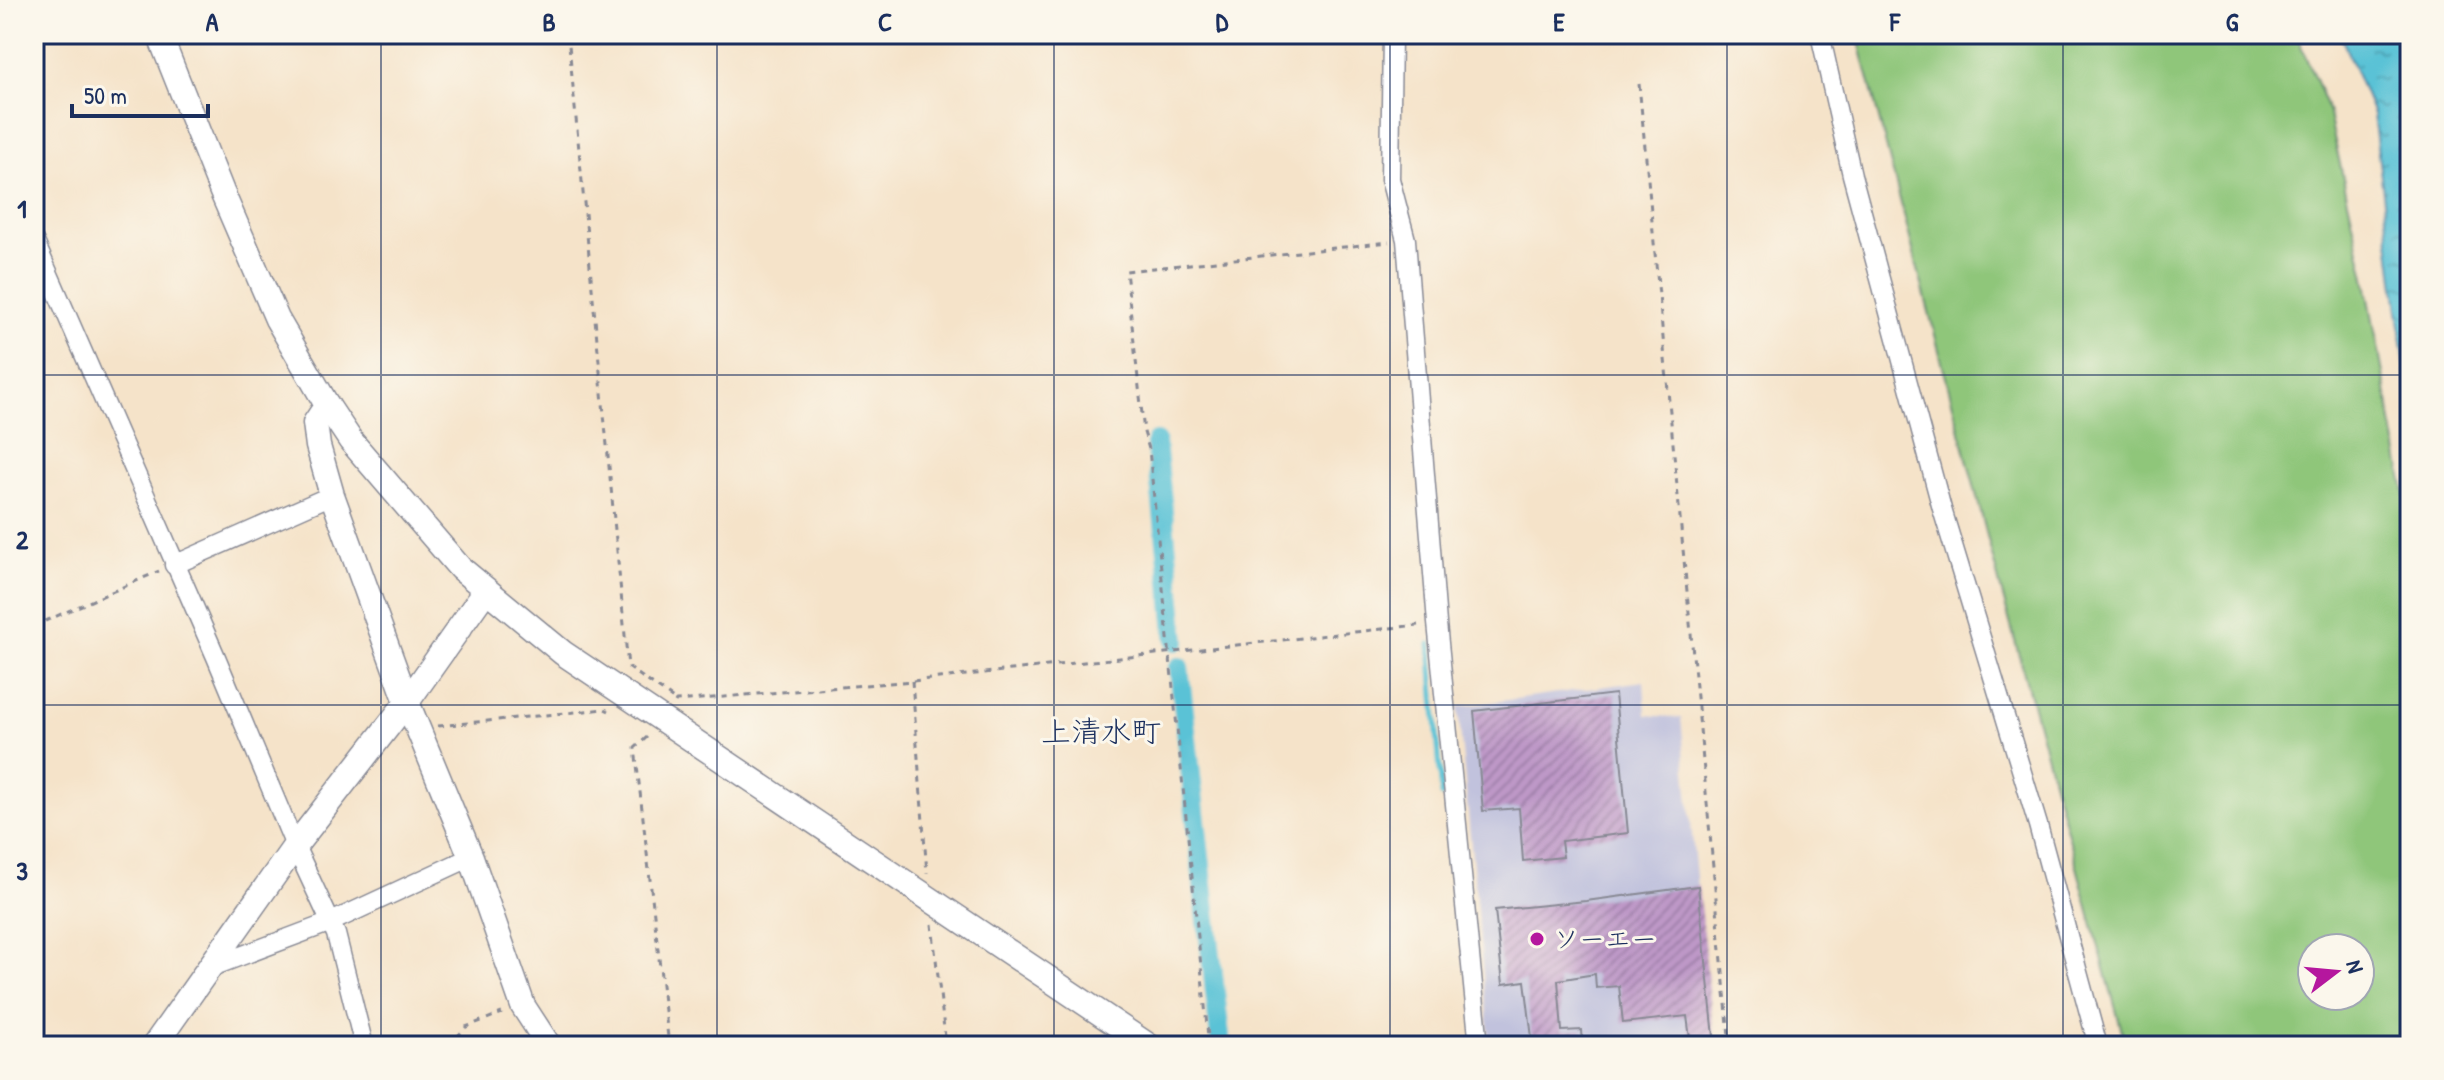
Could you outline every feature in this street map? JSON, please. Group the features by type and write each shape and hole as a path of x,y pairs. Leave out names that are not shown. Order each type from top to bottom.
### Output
{"street":[{"path":"159,34 249,258 277,319 327,405 371,467 460,568 563,653 670,711 929,899 1149,1046"},
{"path":"1392,34 1390,179 1406,240 1437,623 1479,1046"},
{"path":"1820,34 1852,175 1938,494 2038,825 2098,1046"},
{"path":"34,240 295,846 331,922 364,1046"},
{"path":"327,405 315,423 332,495 407,702 471,857 523,1006 549,1046"},
{"path":"174,565 332,495"},
{"path":"154,1046 295,846 407,702 486,590"},
{"path":"209,968 331,922 471,857"}],"path":[{"path":"568,34 628,667 670,711 1437,623"},
{"path":"1639,84 1730,1046"},
{"path":"1209,1046 1149,449 1144,432 1126,271 1406,240"},
{"path":"34,626 174,565"},
{"path":"912,681 929,899 946,1046"},
{"path":"418,728 605,709 616,716"},
{"path":"638,729 648,736 635,748 669,1046"},
{"path":"449,1046 466,1027 523,1006"}],"shaded area":[{"name":"ソーエー","path":"1644,681 1646,715 1681,718 1712,1046 1490,1046 1458,707"}],"green space":[{"path":"1857,34 2296,34 2328,110 2365,277 2410,519 2410,1046 2126,1046 2000,586"}],"water":[{"path":"2340,34 2410,34 2410,405 2373,114"}],"building":[{"path":"1615,694 1628,833 1561,841 1563,857 1523,861 1519,808 1483,811 1474,711"},
{"path":"1698,886 1715,1046 1691,1046 1687,1016 1623,1023 1619,986 1596,988 1595,974 1558,980 1562,1031 1582,1030 1583,1046 1533,1046 1525,981 1503,984 1495,910"}],"waterway":[{"path":"1156,442 1176,641"},
{"path":"1430,644 1442,796"},
{"path":"1179,667 1221,1046"}],"place":[{"name":"ソーエー","path":"1537,939"}],"district":[{"name":"上清水町","path":"1101,732"}]}
